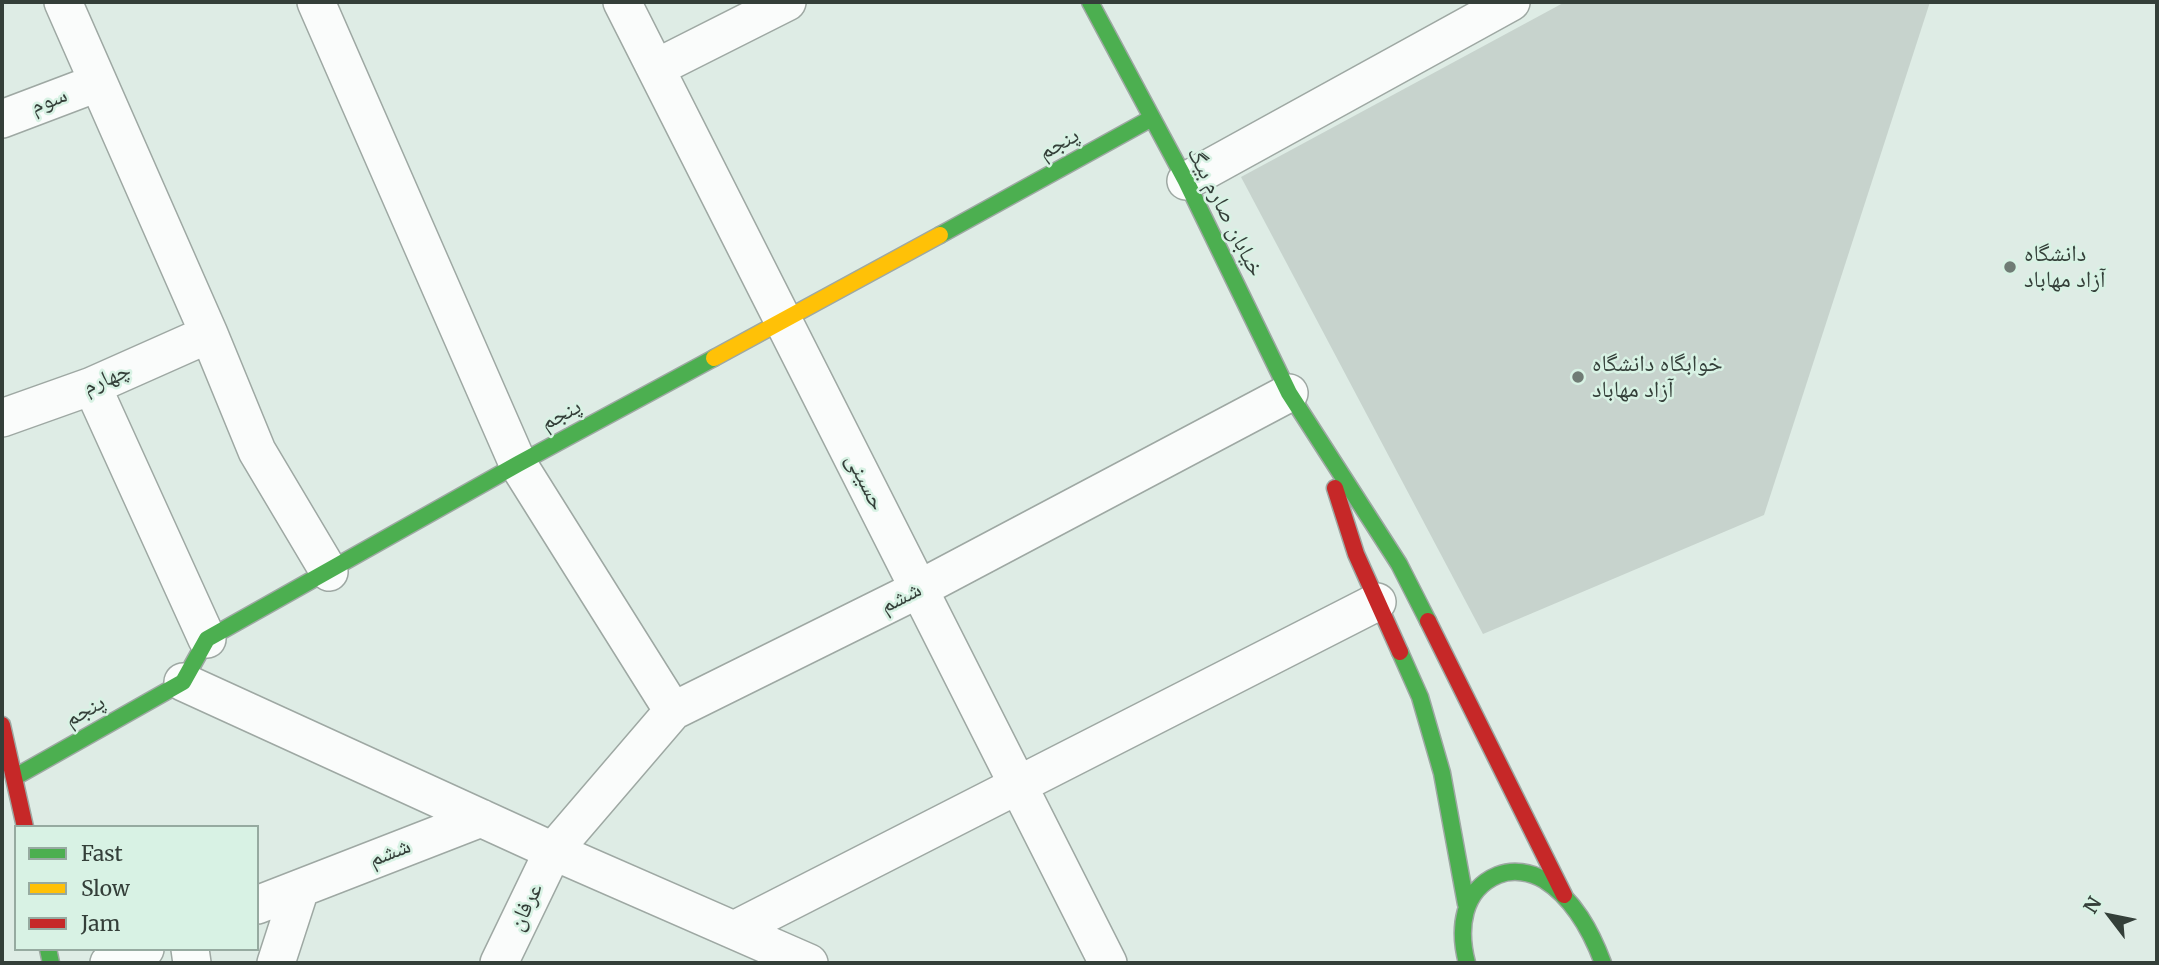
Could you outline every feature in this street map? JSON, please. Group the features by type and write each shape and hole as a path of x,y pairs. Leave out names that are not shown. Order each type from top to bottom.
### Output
{"street":[{"path":"63,2 209,334 257,451 329,572"},
{"path":"316,2 518,464 673,711"},
{"name":"حسینی","path":"622,2 1108,963"},
{"path":"656,68 787,2"},
{"name":"خیابان صارم بیگ","path":"1090,2 1185,181 1289,393 1399,564 1564,895"},
{"path":"1185,181 1511,2"},
{"name":"سوم","path":"2,119 97,83"},
{"name":"پنجم","path":"207,639 518,464 1152,118"},
{"name":"چهارم","path":"2,418 92,386 209,334"},
{"path":"92,386 207,639 183,682 809,963"},
{"name":"ششم","path":"553,850 673,711 919,589 1289,393"},
{"path":"1321,442 1356,554 1420,697 1438,760 1466,904 1465,961"},
{"path":"734,930 1377,601"},
{"name":"پنجم","path":"15,777 183,682"},
{"path":"2,725 24,825"},
{"name":"ششم","path":"259,904 481,818"},
{"name":"عرفان","path":"499,963 553,850"},
{"path":"1466,904 1481,884 1496,874 1516,871 1540,877 1564,895 1581,915 1603,963"},
{"path":"276,963 300,889"},
{"path":"110,963 140,951"}],"building":[{"name":"خوابگاه دانشگاه آزاد مهاباد","path":"1565,2 1930,2 1764,515 1483,634 1241,177"}],"traffic: fast":[{"path":"1090,2 1186,181 1289,393 1399,564 1428,621"},
{"path":"940,235 1152,118"},
{"path":"15,777 183,682 207,639 518,464 714,358"},
{"path":"1400,652 1420,697 1442,773 1466,904"},
{"path":"1467,963 1463,924 1470,900 1486,882 1498,875 1516,872 1539,877 1564,896 1587,928 1603,963"},
{"path":"48,951 51,963"}],"traffic: slow":[{"path":"714,358 940,235"}],"traffic: jam":[{"path":"1335,488 1356,554 1400,652"},
{"path":"1428,621 1564,895"},
{"path":"2,725 25,825"}],"place":[{"name":"دانشگاه آزاد مهاباد","path":"2010,267"},
{"name":"خوابگاه دانشگاه آزاد مهاباد","path":"1578,377"}]}
